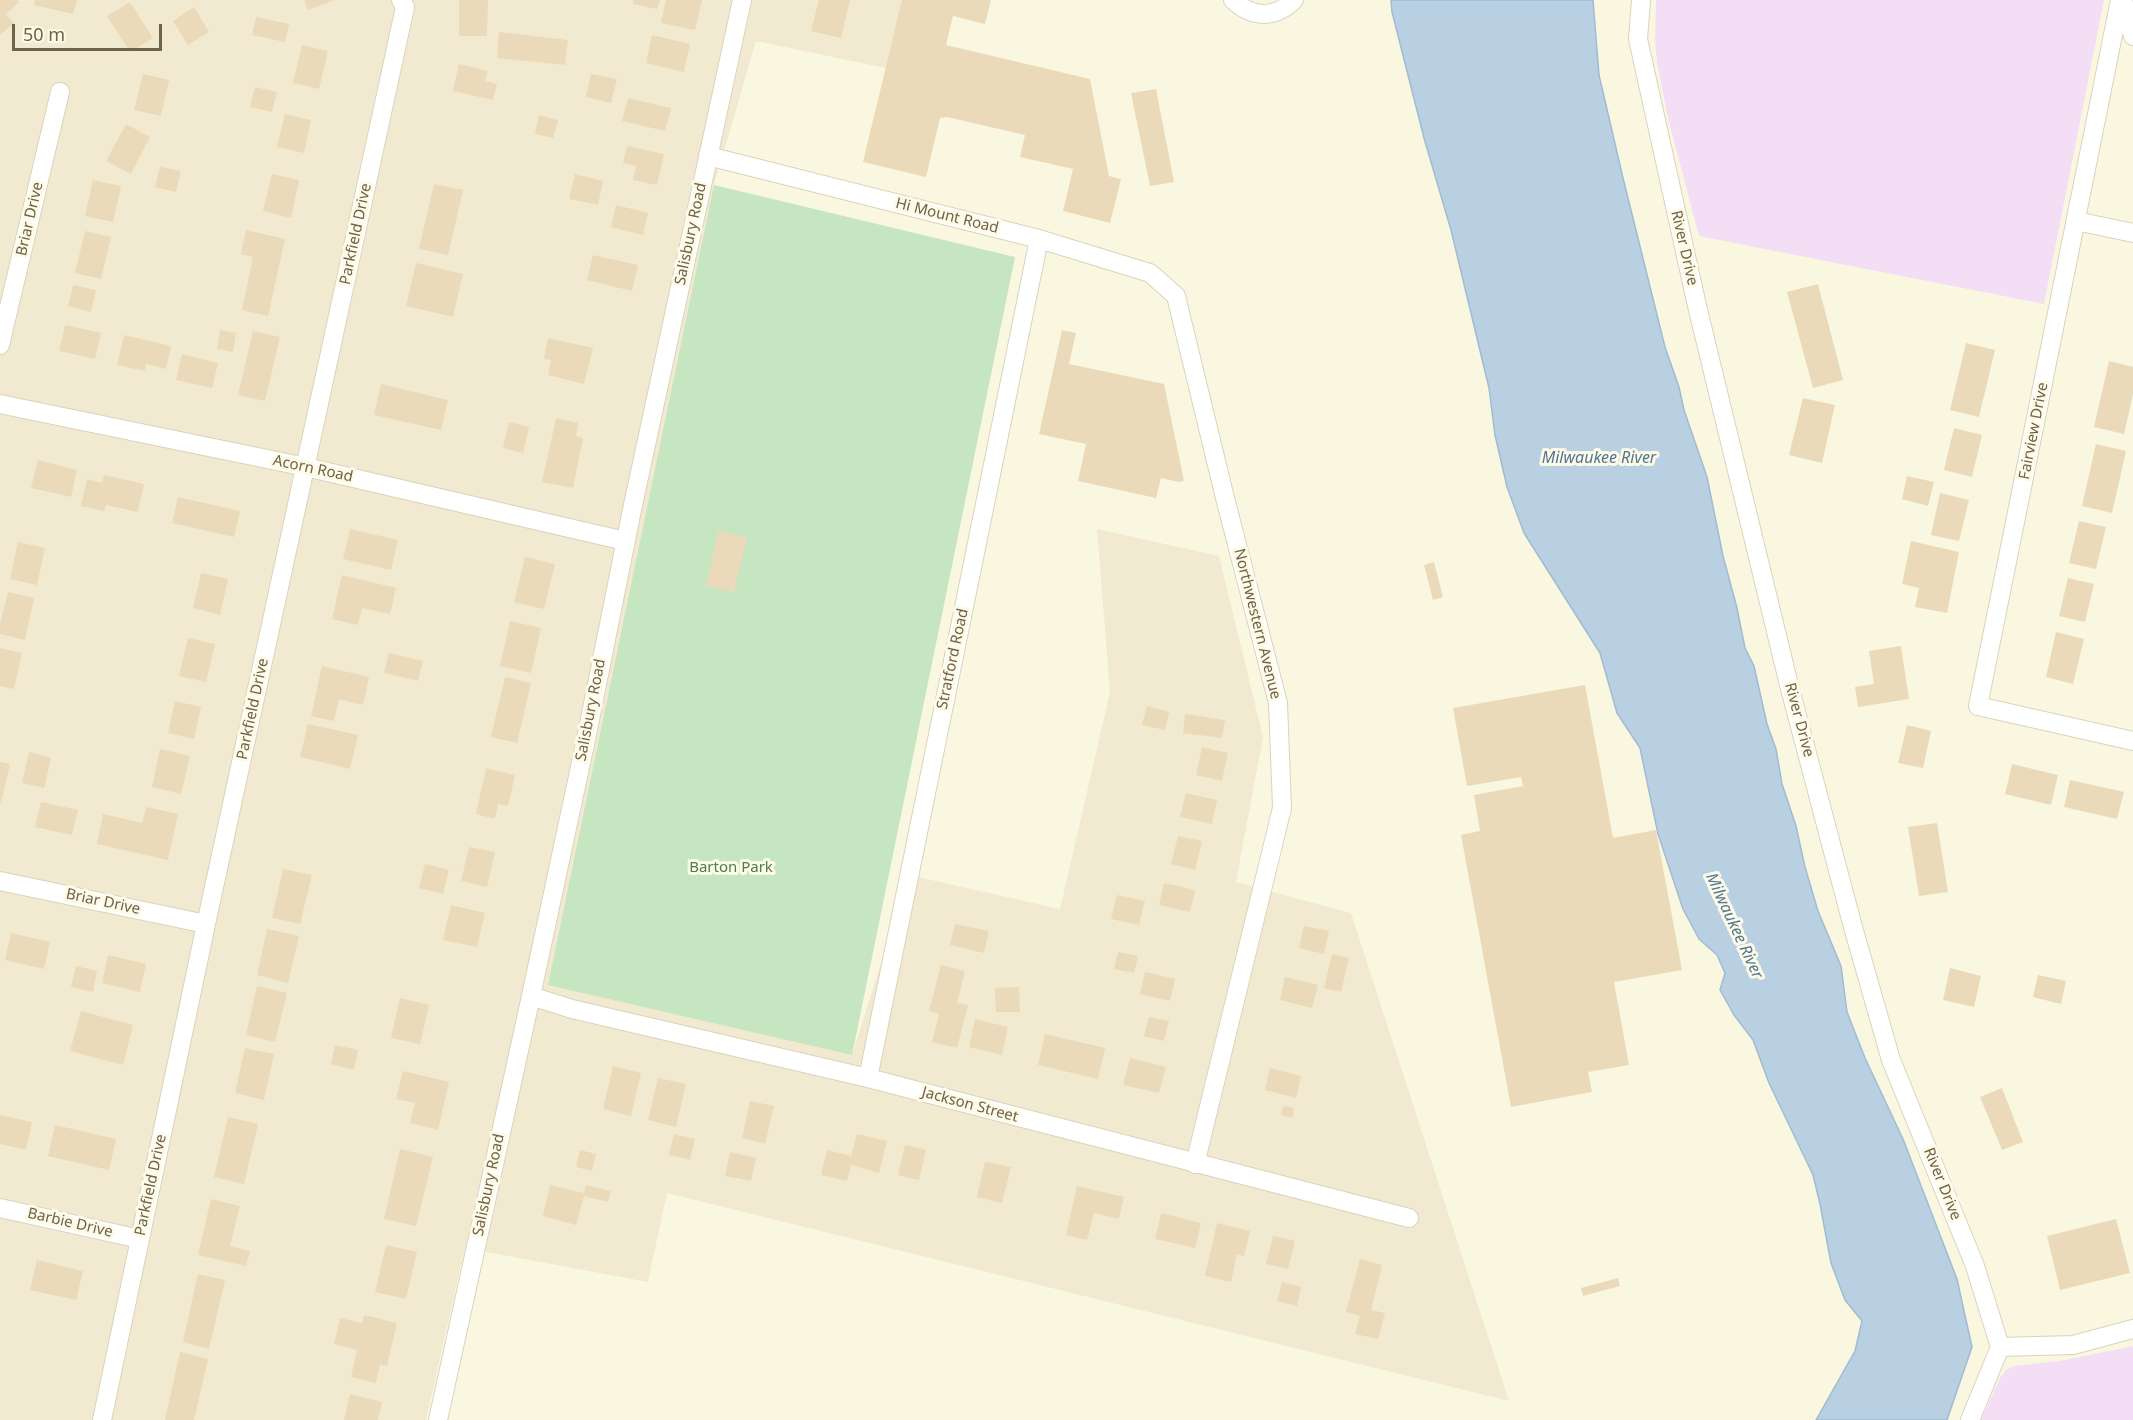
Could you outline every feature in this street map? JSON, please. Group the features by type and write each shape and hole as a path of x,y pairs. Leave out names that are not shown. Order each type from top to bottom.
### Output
{"street":[{"name":"Parkfield Drive","path":"102,1420 206,924 405,7 401,0"},
{"name":"Salisbury Road","path":"438,1420 585,744 625,541 742,0"},
{"path":"1233,0 1243,9 1256,14 1269,14 1282,10 1294,0"},
{"name":"River Drive","path":"1641,0 1638,39 1698,310 1790,689 1853,927 1891,1060 1975,1266 2000,1347"},
{"path":"2122,0 2133,36"},
{"name":"Fairview Drive","path":"2122,0 1978,706 2133,741"},
{"name":"Briar Drive","path":"0,345 60,92"},
{"name":"Hi Mount Road","path":"708,156 1039,239 1150,273 1176,296"},
{"path":"2076,221 2133,233"},
{"name":"Stratford Road","path":"868,1078 1039,239"},
{"name":"Northwestern Avenue","path":"1176,296 1278,703 1282,808 1196,1164"},
{"name":"Acorn Road","path":"0,404 306,467 625,541"},
{"name":"Briar Drive","path":"0,881 206,924"},
{"name":"Jackson Street","path":"531,996 572,1009 868,1078 1409,1218"},
{"name":"Barbie Drive","path":"0,1208 140,1239"},
{"path":"1970,1420 2000,1347 2073,1345 2133,1329"}],"shaded area":[{"path":"0,0 903,0 890,69 756,41 714,185 852,1055 909,875 1060,909 1110,692 1097,529 1219,556 1263,737 1236,882 1351,913 1509,1401 667,1193 648,1282 465,1248 426,1420 0,1420"},
{"path":"1656,0 2104,0 2044,304 1699,236 1668,118 1657,63"},
{"path":"2133,1346 2133,1420 1981,1420 2006,1370 2015,1366 2060,1361"}],"green space":[{"name":"Barton Park","path":"714,185 1015,257 852,1055 548,985"}],"water":[{"name":"Milwaukee River","path":"1391,0 1593,0 1599,75 1623,178 1665,347 1707,477 1745,648 1754,666 1767,724 1776,749 1782,784 1796,826 1805,867 1818,911 1841,966 1847,1012 1865,1058 1903,1139 1957,1279 1972,1347 1947,1420 1816,1420 1855,1351 1862,1321 1845,1300 1831,1263 1813,1175 1769,1083 1753,1040 1734,1015 1720,990 1725,973 1717,955 1699,939 1683,909 1658,834 1640,748 1617,713 1600,653 1524,533 1507,487 1495,435 1489,388 1451,230 1424,138 1392,12"}],"building":[{"path":"0,0 19,2 6,14 14,23 0,35"},
{"path":"35,0 77,0 73,14 34,5"},
{"path":"304,0 334,0 308,10"},
{"path":"459,0 488,0 487,36 459,36"},
{"path":"634,0 660,0 657,9 633,4"},
{"path":"666,0 702,0 695,30 661,23"},
{"path":"819,0 850,0 841,38 811,31"},
{"path":"902,0 991,0 985,24 953,16 946,45 1090,79 1109,176 1121,179 1110,223 1063,211 1073,169 1020,157 1025,135 947,117 940,118 926,177 863,162"},
{"path":"130,2 153,38 130,52 107,16"},
{"path":"194,7 209,32 188,45 173,21"},
{"path":"256,17 289,24 285,42 252,35"},
{"path":"499,32 568,40 565,65 497,58"},
{"path":"652,35 690,44 684,72 646,63"},
{"path":"302,45 328,51 319,89 293,83"},
{"path":"459,64 488,71 485,81 497,84 493,100 453,91"},
{"path":"143,74 169,80 161,116 134,110"},
{"path":"591,74 617,79 611,103 586,97"},
{"path":"255,87 277,92 272,112 250,107"},
{"path":"1156,89 1174,182 1150,186 1131,93"},
{"path":"628,98 671,108 665,131 622,121"},
{"path":"285,114 311,120 304,153 277,147"},
{"path":"539,115 558,120 553,138 535,134"},
{"path":"126,124 150,137 131,174 106,161"},
{"path":"627,146 664,154 657,185 633,180 636,166 623,163"},
{"path":"160,167 181,171 176,192 155,187"},
{"path":"272,174 299,180 291,218 263,211"},
{"path":"575,174 603,181 598,205 569,199"},
{"path":"93,180 121,186 113,222 85,216"},
{"path":"434,184 463,190 448,255 419,249"},
{"path":"616,205 648,213 643,235 611,227"},
{"path":"246,230 285,239 268,316 242,310 253,257 241,254"},
{"path":"85,231 111,237 101,279 75,273"},
{"path":"593,255 638,265 632,291 587,280"},
{"path":"416,263 463,274 453,317 406,306"},
{"path":"1818,284 1843,380 1813,388 1787,292"},
{"path":"73,285 96,290 91,312 68,306"},
{"path":"65,325 101,333 95,359 59,351"},
{"path":"220,330 236,333 233,352 217,349"},
{"path":"1062,330 1076,333 1069,364 1164,384 1184,481 1161,478 1156,498 1078,481 1086,444 1039,434"},
{"path":"253,331 280,337 265,401 238,395"},
{"path":"124,335 171,346 166,369 146,364 145,371 117,365"},
{"path":"548,338 593,348 584,384 548,375 551,360 544,359"},
{"path":"1966,343 1995,350 1979,417 1950,410"},
{"path":"182,354 218,363 212,388 176,380"},
{"path":"2109,361 2133,367 2133,394 2124,434 2094,427"},
{"path":"381,384 448,400 441,430 374,415"},
{"path":"1803,398 1835,405 1822,463 1789,455"},
{"path":"556,418 578,423 576,436 583,438 573,488 542,482"},
{"path":"509,422 529,427 523,453 503,448"},
{"path":"1954,428 1982,435 1972,477 1944,470"},
{"path":"2096,444 2126,451 2112,513 2082,506"},
{"path":"38,460 77,470 71,497 31,488"},
{"path":"104,475 144,484 138,512 106,505 104,511 81,506 87,479 102,483"},
{"path":"1907,476 1934,482 1928,506 1902,499"},
{"path":"1940,493 1969,500 1959,541 1931,535"},
{"path":"178,497 240,511 234,537 172,523"},
{"path":"2079,521 2106,527 2096,569 2069,563"},
{"path":"350,529 398,540 391,570 343,559"},
{"path":"718,531 747,538 734,592 706,586"},
{"path":"1911,541 1959,552 1947,613 1915,607 1919,588 1902,584"},
{"path":"18,542 45,548 37,585 10,579"},
{"path":"525,557 555,564 544,609 514,602"},
{"path":"1434,562 1443,597 1433,600 1424,565"},
{"path":"201,573 228,579 220,615 193,608"},
{"path":"342,575 396,588 390,614 362,608 358,625 332,619"},
{"path":"2068,578 2094,584 2085,622 2059,616"},
{"path":"8,592 34,598 25,640 0,634"},
{"path":"510,621 541,628 531,673 500,666"},
{"path":"2056,632 2084,639 2073,684 2046,677"},
{"path":"188,638 215,644 206,682 179,676"},
{"path":"1901,646 1909,699 1858,707 1855,687 1874,684 1869,651"},
{"path":"0,648 22,653 14,689 0,686"},
{"path":"389,653 423,661 418,681 384,673"},
{"path":"322,666 369,677 363,705 339,699 334,721 311,716"},
{"path":"505,677 531,683 517,743 491,737"},
{"path":"1585,685 1613,838 1656,830 1682,970 1614,982 1629,1065 1588,1072 1592,1092 1511,1107 1461,835 1480,831 1474,795 1523,786 1521,777 1467,786 1453,708"},
{"path":"175,701 201,707 194,739 168,733"},
{"path":"1147,706 1169,712 1165,730 1142,725"},
{"path":"1185,714 1225,720 1222,738 1183,733"},
{"path":"308,724 358,735 350,769 300,757"},
{"path":"1907,725 1931,731 1923,768 1898,763"},
{"path":"1202,747 1228,753 1222,781 1196,775"},
{"path":"160,749 190,756 181,794 152,787"},
{"path":"29,752 51,758 44,788 22,783"},
{"path":"0,762 10,764 1,803 0,803"},
{"path":"2012,764 2058,775 2051,805 2005,794"},
{"path":"486,768 515,775 508,806 498,804 495,819 476,814"},
{"path":"2070,780 2124,792 2117,819 2064,807"},
{"path":"1186,793 1217,800 1212,824 1180,817"},
{"path":"41,802 78,810 72,835 35,827"},
{"path":"146,807 178,814 168,860 97,844 103,814 142,823"},
{"path":"1937,823 1948,892 1919,896 1908,827"},
{"path":"1178,836 1202,841 1195,870 1171,864"},
{"path":"469,847 495,852 487,887 461,881"},
{"path":"425,864 449,870 443,894 419,888"},
{"path":"283,869 312,875 300,924 272,918"},
{"path":"1164,883 1195,890 1190,912 1159,905"},
{"path":"1117,895 1145,901 1139,925 1111,919"},
{"path":"451,905 485,913 477,947 443,940"},
{"path":"955,924 989,931 984,953 950,945"},
{"path":"1304,926 1329,931 1324,954 1299,948"},
{"path":"267,929 299,936 288,983 257,975"},
{"path":"11,933 50,942 44,969 5,960"},
{"path":"1118,952 1138,956 1134,973 1114,969"},
{"path":"1332,954 1349,958 1341,992 1324,988"},
{"path":"108,955 146,964 140,992 102,983"},
{"path":"941,965 965,971 957,1003 968,1005 957,1048 932,1042 939,1014 929,1011"},
{"path":"76,966 97,971 93,992 71,987"},
{"path":"1950,968 1981,976 1974,1007 1943,1000"},
{"path":"1145,972 1175,979 1170,1001 1140,994"},
{"path":"2038,975 2066,981 2061,1004 2033,997"},
{"path":"1285,977 1318,985 1312,1008 1280,1000"},
{"path":"257,986 287,993 275,1042 246,1035"},
{"path":"1019,987 1020,1012 996,1012 995,988"},
{"path":"400,998 429,1005 420,1044 391,1038"},
{"path":"81,1011 133,1025 123,1065 70,1051"},
{"path":"1149,1017 1169,1021 1164,1041 1144,1036"},
{"path":"975,1019 1008,1027 1002,1055 969,1047"},
{"path":"1045,1034 1105,1048 1098,1079 1038,1065"},
{"path":"335,1045 358,1050 354,1070 331,1064"},
{"path":"245,1048 274,1054 264,1100 235,1093"},
{"path":"1130,1058 1166,1067 1159,1093 1123,1085"},
{"path":"613,1066 641,1073 631,1116 603,1109"},
{"path":"1270,1068 1301,1076 1296,1098 1265,1090"},
{"path":"403,1071 449,1082 438,1130 410,1123 415,1103 396,1099"},
{"path":"658,1078 686,1084 676,1127 648,1120"},
{"path":"2002,1088 2023,1142 2002,1150 1980,1097"},
{"path":"750,1101 774,1106 765,1144 742,1138"},
{"path":"1283,1106 1294,1108 1293,1118 1281,1115"},
{"path":"0,1115 32,1122 26,1150 0,1144"},
{"path":"228,1117 258,1124 244,1184 214,1177"},
{"path":"55,1125 116,1139 109,1170 48,1156"},
{"path":"674,1134 695,1139 690,1160 669,1155"},
{"path":"857,1134 887,1141 879,1173 851,1165 847,1181 821,1175 827,1150 851,1156"},
{"path":"905,1145 926,1150 919,1180 898,1175"},
{"path":"400,1149 433,1157 416,1226 384,1219"},
{"path":"580,1150 596,1154 592,1171 576,1167"},
{"path":"730,1152 756,1158 751,1181 725,1176"},
{"path":"985,1162 1011,1167 1002,1203 977,1197"},
{"path":"550,1185 584,1193 586,1185 611,1191 608,1202 584,1196 576,1225 543,1216"},
{"path":"1077,1186 1124,1197 1119,1219 1094,1213 1087,1240 1066,1235"},
{"path":"211,1199 240,1206 230,1246 250,1251 246,1266 198,1255"},
{"path":"1161,1213 1201,1223 1195,1248 1155,1239"},
{"path":"2116,1219 2130,1273 2060,1290 2047,1236"},
{"path":"1217,1223 1250,1231 1244,1256 1237,1254 1231,1282 1205,1276"},
{"path":"1273,1236 1295,1241 1288,1269 1266,1264"},
{"path":"386,1245 417,1252 406,1299 375,1292"},
{"path":"1360,1259 1382,1265 1371,1310 1385,1313 1378,1339 1355,1334 1360,1316 1346,1312"},
{"path":"37,1260 83,1271 76,1300 30,1290"},
{"path":"198,1274 225,1280 209,1349 183,1342"},
{"path":"1618,1278 1620,1286 1583,1296 1581,1288"},
{"path":"1282,1282 1301,1287 1297,1306 1277,1301"},
{"path":"364,1315 397,1323 387,1366 380,1364 376,1383 351,1377 357,1350 334,1344 340,1318 362,1323"},
{"path":"180,1352 208,1359 194,1420 165,1420"},
{"path":"350,1394 382,1402 378,1420 344,1420"}]}
